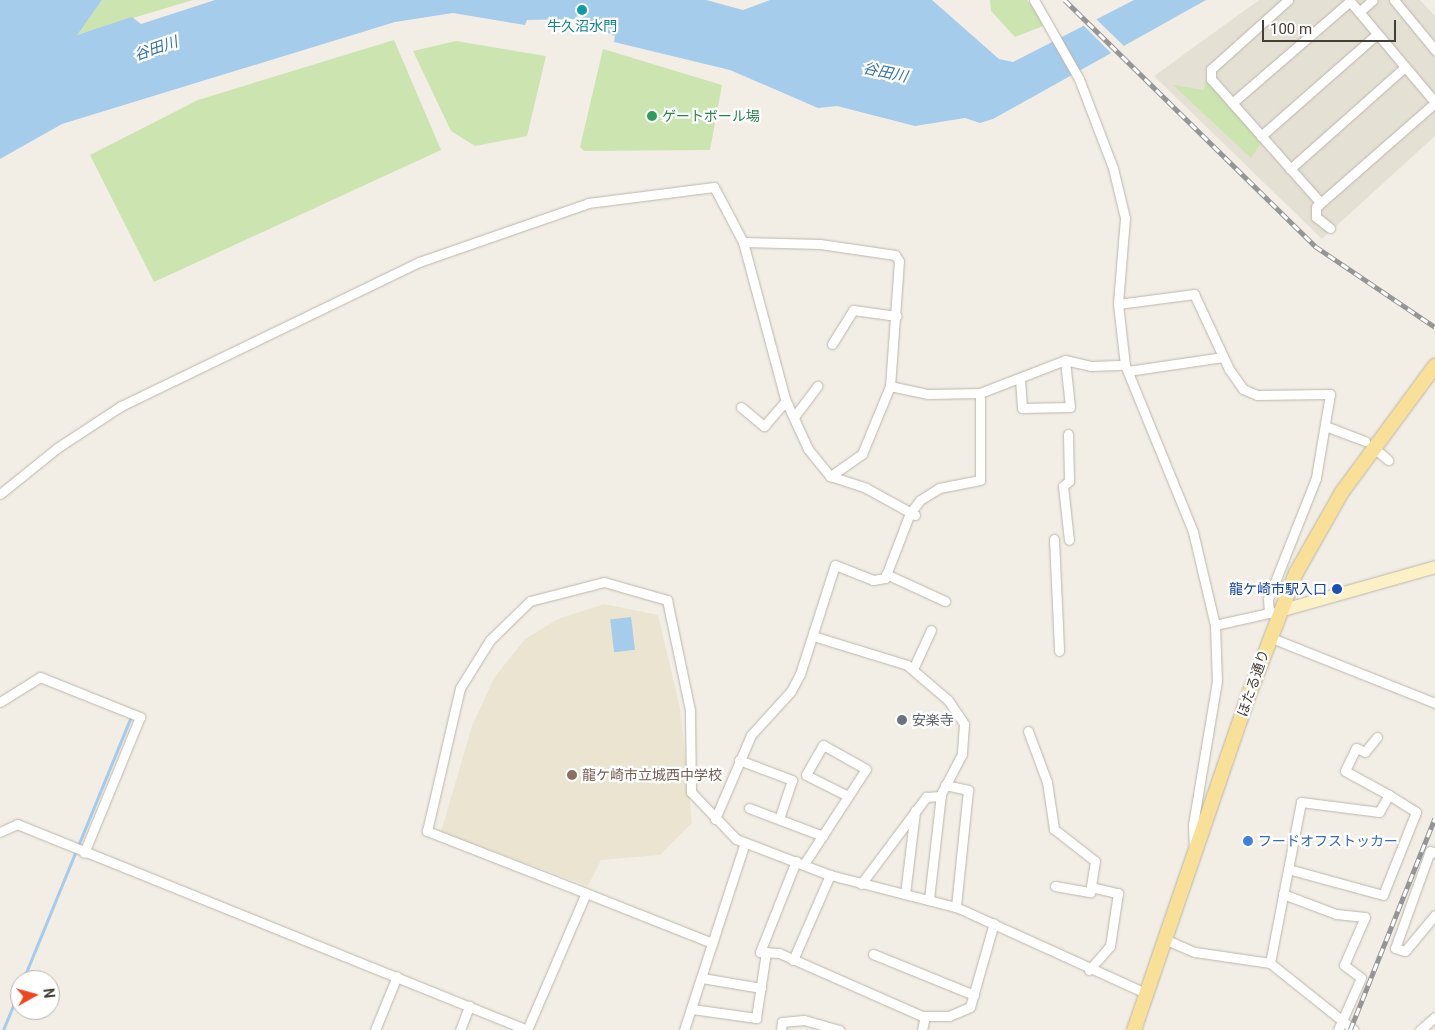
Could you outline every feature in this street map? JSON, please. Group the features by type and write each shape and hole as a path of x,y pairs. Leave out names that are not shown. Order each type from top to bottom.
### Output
{"main road":[{"name":"ほたる通り","path":"1134,1030 1269,637 1274,612 1342,492 1435,366"}],"street":[{"path":"1034,0 1056,34 1079,79 1123,203 1118,304 1126,368 1193,532 1215,625 1217,681 1193,825 1194,852"},
{"path":"1288,0 1211,69 1211,80 1320,202"},
{"path":"1359,12 1373,0"},
{"path":"1394,0 1435,50"},
{"path":"1232,103 1349,1 1435,102 1320,202 1316,217 1330,228"},
{"path":"1261,136 1377,34"},
{"path":"1290,169 1405,67"},
{"path":"0,494 57,448 120,406 212,359 419,262 588,203 714,187 743,242 786,401 808,449 830,476 866,488 912,514"},
{"path":"743,242 820,244 896,256 897,316 890,386 862,454 830,476"},
{"path":"1118,304 1194,294 1223,357 1244,389 1257,395 1330,394 1316,478 1268,599 1274,612"},
{"path":"832,344 853,310 897,316"},
{"path":"890,386 928,394 980,393 1065,360 1091,366 1126,368 1223,357"},
{"path":"1020,379 1022,408 1070,407 1065,360"},
{"path":"794,417 816,386"},
{"path":"715,819 739,760 757,724 792,691 813,636 835,565 873,580 886,574 912,514 929,492 980,480 980,393"},
{"path":"741,407 764,426 786,401"},
{"path":"1325,426 1365,441"},
{"path":"1068,434 1069,481 1063,486 1069,540"},
{"path":"1380,453 1388,460"},
{"path":"1054,539 1059,651"},
{"path":"1215,625 1274,612 1435,567"},
{"path":"886,574 945,601"},
{"path":"712,943 427,831 460,688 490,640 530,601 600,582 665,596 690,710 691,792 715,819 744,846 861,884 956,907 994,923 1089,970 1146,993"},
{"path":"913,669 931,630"},
{"path":"813,636 913,669 948,700 964,724 962,754 941,796 929,900"},
{"path":"1269,637 1435,703"},
{"path":"0,702 40,676 140,717 84,853"},
{"path":"1028,732 1047,782 1054,829 1095,860 1090,892 1055,886"},
{"path":"1288,869 1382,895 1416,812 1345,771 1356,748 1364,752 1377,737"},
{"path":"848,796 806,775 823,745 866,769 823,836 800,863 762,940 760,952 793,960 925,1016 966,1011 974,994 994,923"},
{"path":"739,760 792,780 779,819"},
{"path":"945,785 964,786 968,790 956,907"},
{"path":"861,884 929,795 941,796"},
{"path":"1270,963 1301,802 1379,812 1389,795"},
{"path":"749,808 823,836"},
{"path":"904,894 915,811"},
{"path":"0,832 17,824 84,853 397,976 527,1030 586,893"},
{"path":"684,1030 744,846"},
{"path":"1435,852 1430,851 1395,948 1405,951 1435,915"},
{"path":"793,960 830,875"},
{"path":"1089,970 1110,946 1118,893 1091,887"},
{"path":"1283,894 1336,914 1365,917 1344,965 1361,978 1340,1026"},
{"path":"1164,939 1195,952 1270,963 1340,1026 1354,1030"},
{"path":"692,1009 756,1018 766,952"},
{"path":"873,954 974,994"},
{"path":"375,1030 397,976"},
{"path":"702,978 761,988"},
{"path":"460,1030 470,1006"},
{"path":"922,1030 925,1016"},
{"path":"1420,1030 1435,1017"},
{"path":"781,1030 782,1022 804,1020 840,1030"}],"shaded area":[{"path":"1259,0 1420,0 1435,16 1435,136 1322,239 1154,76"},
{"name":"龍ケ崎市立城西中学校","path":"604,604 658,615 680,708 692,823 660,855 601,860 588,886 441,832 472,726 494,678 525,639 558,619"}],"green space":[{"path":"102,0 193,0 76,35"},
{"path":"990,0 1027,0 1046,25 1015,37 991,11"},
{"path":"394,40 441,150 154,282 90,155 198,100"},
{"path":"456,41 546,56 527,136 475,146 451,131 413,51"},
{"name":"ゲートボール場","path":"603,49 722,85 710,150 584,151 580,147"},
{"path":"1206,79 1261,143 1251,158 1173,85 1204,90"}],"water":[{"path":"0,0 102,0 77,35 132,17 141,24 215,0 581,0 577,19 527,20 525,25 453,13 395,22 62,124 0,159"},
{"path":"587,0 706,0 743,10 770,0 932,0 999,59 1013,62 1134,0 1206,0 993,119 980,123 965,118 915,126 837,106 818,108 730,70 614,42 615,36 582,21"},
{"path":"631,617 635,650 614,652 610,620"}],"pier":[{"path":"1095,18 1125,47 1112,54 1083,25"}],"waterway":[{"name":"谷田川","path":"581,0 607,9"},
{"path":"27,970 131,717"},
{"path":"3,1030 10,1013"}],"railway":[{"path":"1065,0 1315,246 1435,327"},
{"path":"1350,1030 1435,818"}],"place":[{"name":"牛久沼水門","path":"582,10"},
{"name":"ゲートボール場","path":"652,116"},
{"name":"龍ケ崎市駅入口","path":"1337,589"},
{"name":"安楽寺","path":"902,720"},
{"name":"龍ケ崎市立城西中学校","path":"572,775"},
{"name":"フードオフストッカー","path":"1248,841"}]}
